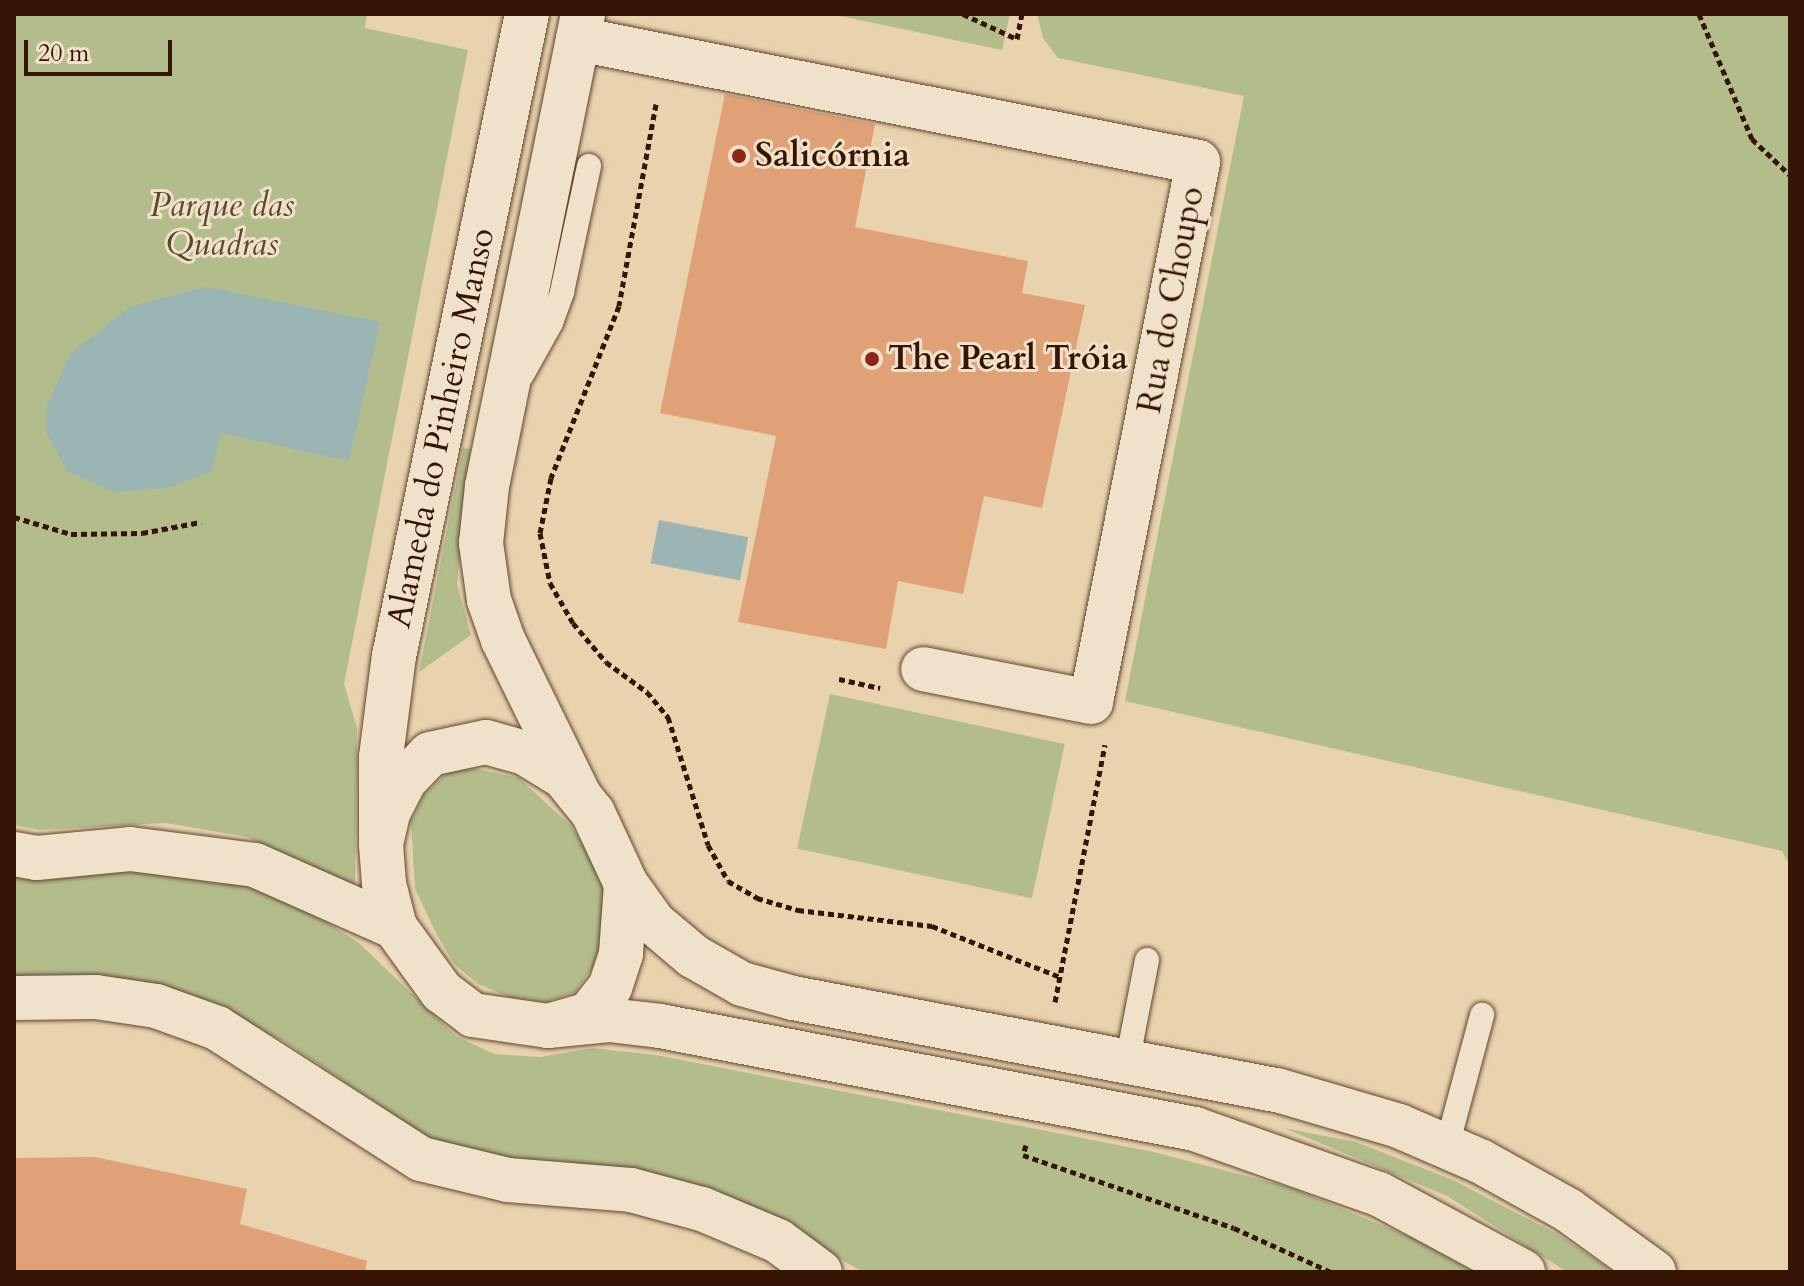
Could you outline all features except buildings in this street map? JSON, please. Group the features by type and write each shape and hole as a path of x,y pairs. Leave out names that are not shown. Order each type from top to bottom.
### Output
{"street":[{"name":"Alameda do Pinheiro Manso","path":"381,844 381,757 394,656 527,14"},
{"name":"Alameda do Pinheiro Manso","path":"579,795 503,640 489,600 481,543 495,444 580,26"},
{"name":"Rua do Choupo","path":"580,26 665,56 1198,162 1091,702 923,669"},
{"path":"1523,1272 1379,1194 1195,1129 660,1026 609,1020 548,1026 473,1015 442,992 395,927 384,884 381,844 388,813 404,781 430,754 457,745 486,742 525,753 564,777 593,813 626,884 654,923 693,956 742,984 1127,1063 1277,1090 1399,1126 1447,1146 1568,1210 1654,1272"},
{"path":"14,854 37,858 130,849 255,865 395,927"},
{"path":"548,1026 589,1014 610,987 623,942 626,884"},
{"path":"14,998 96,997 156,1006 217,1028 421,1159 508,1180 631,1190 702,1209 778,1241 820,1272"}],"lane":[{"path":"495,444 521,376 555,313 589,166"},
{"path":"1127,1063 1147,960"},
{"path":"1447,1146 1482,1015"}],"path":[{"path":"963,14 1017,39 1022,14"},
{"path":"1699,14 1752,139 1790,175"},
{"path":"665,56 619,306 551,478 540,533 550,583 573,623 606,662 647,692 668,717 708,845 728,881 757,898 798,910 932,926 1060,977 1107,735"},
{"path":"14,517 71,534 142,533 201,522"},
{"path":"839,679 884,689"}],"green space":[{"name":"Parque das Quadras","path":"14,14 367,14 365,28 468,50 344,684 357,728 355,888 247,837 166,823 40,830 14,825"},
{"path":"831,14 1010,14 1002,50"},
{"path":"1037,14 1790,14 1790,866 1782,851 1125,701 1244,96 1058,58 1043,38"},
{"path":"463,448 470,449 457,584 471,635 419,672"},
{"path":"830,694 1065,744 1032,898 797,849"},
{"path":"464,766 519,778 571,826 591,858 604,890 605,927 595,964 575,992 546,1002 509,997 478,984 454,964 437,935 415,889 411,822 424,795 445,775"},
{"path":"158,865 258,888 325,921 359,943 456,1036 494,1054 540,1057 592,1048 656,1055 1154,1152 1292,1188 1415,1239 1474,1272 863,1272 804,1238 447,1150 285,1042 201,1000 14,980 14,872"},
{"path":"1284,1128 1356,1142 1453,1180 1559,1235 1614,1272 1567,1272 1447,1196"}],"water":[{"path":"206,287 380,322 349,461 221,433 212,471 168,488 114,492 67,471 46,432 47,406 70,354 131,306"},
{"path":"659,520 748,537 740,581 651,563"}],"place":[{"name":"Salicórnia","path":"739,156"},
{"name":"The Pearl Tróia","path":"872,359"}]}
